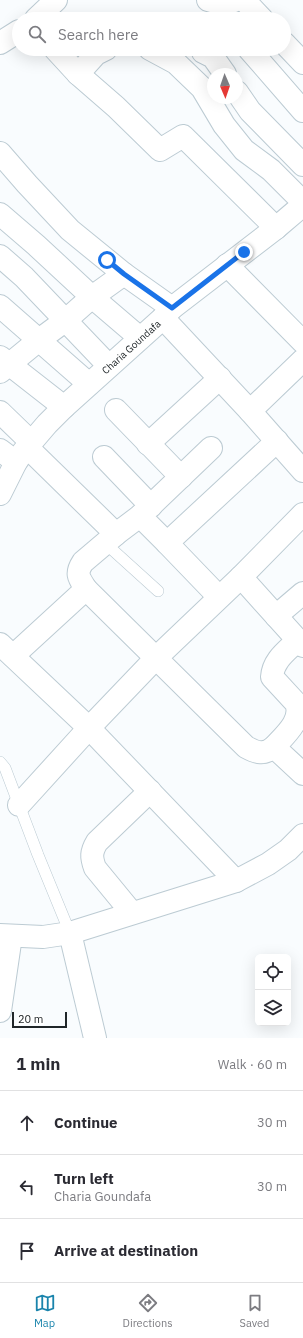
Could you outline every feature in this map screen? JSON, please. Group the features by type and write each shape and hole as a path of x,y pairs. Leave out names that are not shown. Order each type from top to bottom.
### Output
{"street":[{"path":"43,12 56,0"},
{"path":"208,0 225,5 236,0"},
{"path":"244,0 255,12"},
{"path":"0,43 12,35"},
{"path":"291,50 303,63"},
{"path":"61,56 78,74 116,107 160,150 183,136 295,215"},
{"path":"78,74 94,56"},
{"path":"163,56 176,63 202,88 224,125 244,150 270,170 295,215"},
{"path":"212,56 221,68"},
{"path":"255,56 303,111"},
{"path":"243,101 250,111 303,165"},
{"path":"0,153 26,184 70,230 124,274 168,313 220,378 303,471"},
{"path":"0,214 140,338"},
{"name":"Charia Goundafa","path":"0,494 18,450 168,313 227,265 295,215"},
{"path":"0,256 24,277 109,366"},
{"path":"227,265 303,342"},
{"path":"64,407 3,364 66,320 92,297 124,274"},
{"path":"0,306 90,384"},
{"path":"250,411 303,360"},
{"path":"148,444 220,378"},
{"path":"116,410 181,477"},
{"path":"0,412 18,450 110,539"},
{"path":"167,542 277,441"},
{"path":"211,448 145,511 83,562 79,567 79,579 86,589 246,747 258,752 264,752 269,751 274,747 298,720 299,713 296,703 272,677 272,669 276,661 300,643 241,578"},
{"path":"104,457 167,542 219,596"},
{"path":"20,805 89,728 156,658 219,596 241,578 303,514"},
{"path":"86,589 6,650 89,728 236,881"},
{"path":"276,616 303,592"},
{"path":"274,747 303,774"},
{"path":"132,913 95,868 92,851 97,842 150,791"},
{"path":"0,1010 5,936 43,937 70,932 236,881 268,864 288,850 303,836"},
{"path":"70,932 96,1038"}],"lane":[{"path":"110,539 158,591"},
{"path":"0,762 5,768 38,855 70,932"}],"route":[{"path":"107,260 172,308 244,252"}]}
